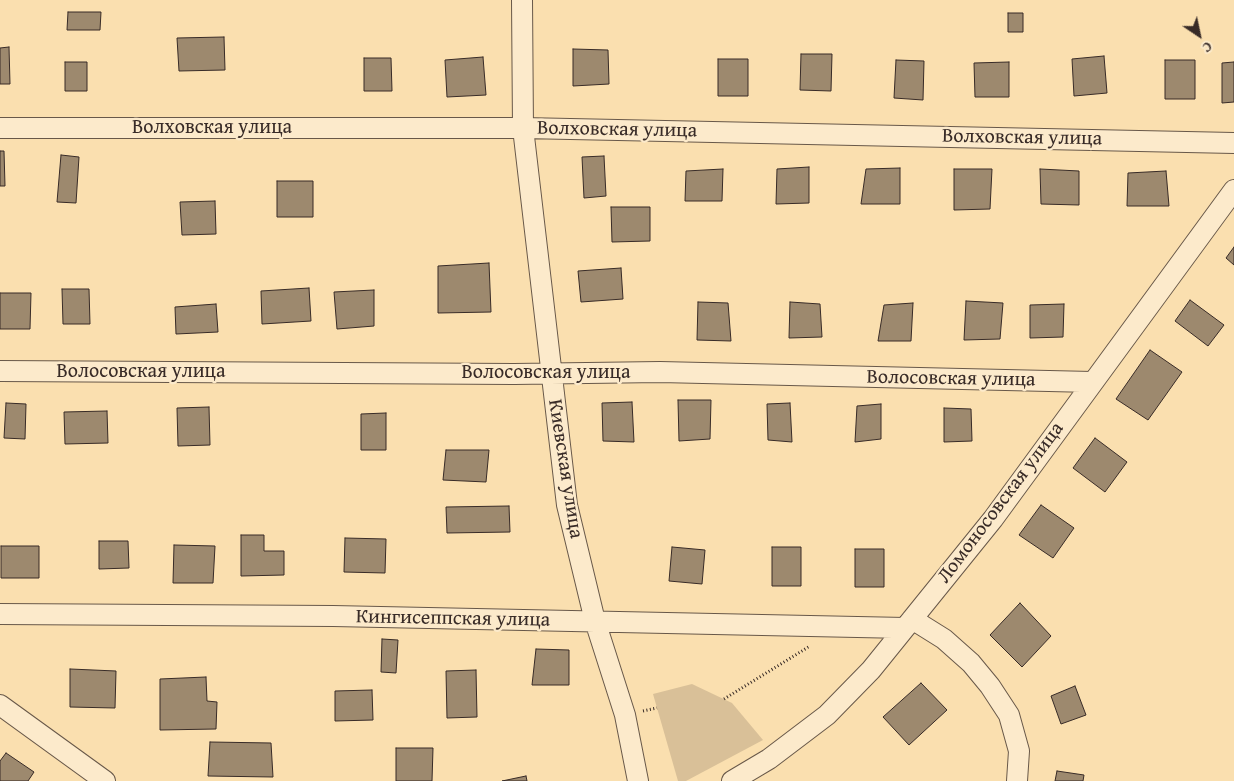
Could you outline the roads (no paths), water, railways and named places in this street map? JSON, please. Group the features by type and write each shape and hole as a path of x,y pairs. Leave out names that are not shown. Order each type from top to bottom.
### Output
{"street":[{"name":"Киевская улица","path":"522,0 523,128 566,505 595,621 625,715 638,781"},
{"name":"Волховская улица","path":"0,128 523,128 1234,143"},
{"name":"Ломоносовская улица","path":"732,781 769,759 826,715 871,670 993,519 1234,190"},
{"name":"Волосовская улица","path":"0,371 660,372 1092,382"},
{"name":"Кингисеппская улица","path":"0,614 323,616 843,626 909,624"},
{"path":"909,624 944,639 971,663 990,686 1009,715 1019,751 1017,781"},
{"path":"0,705 105,781"}]}
